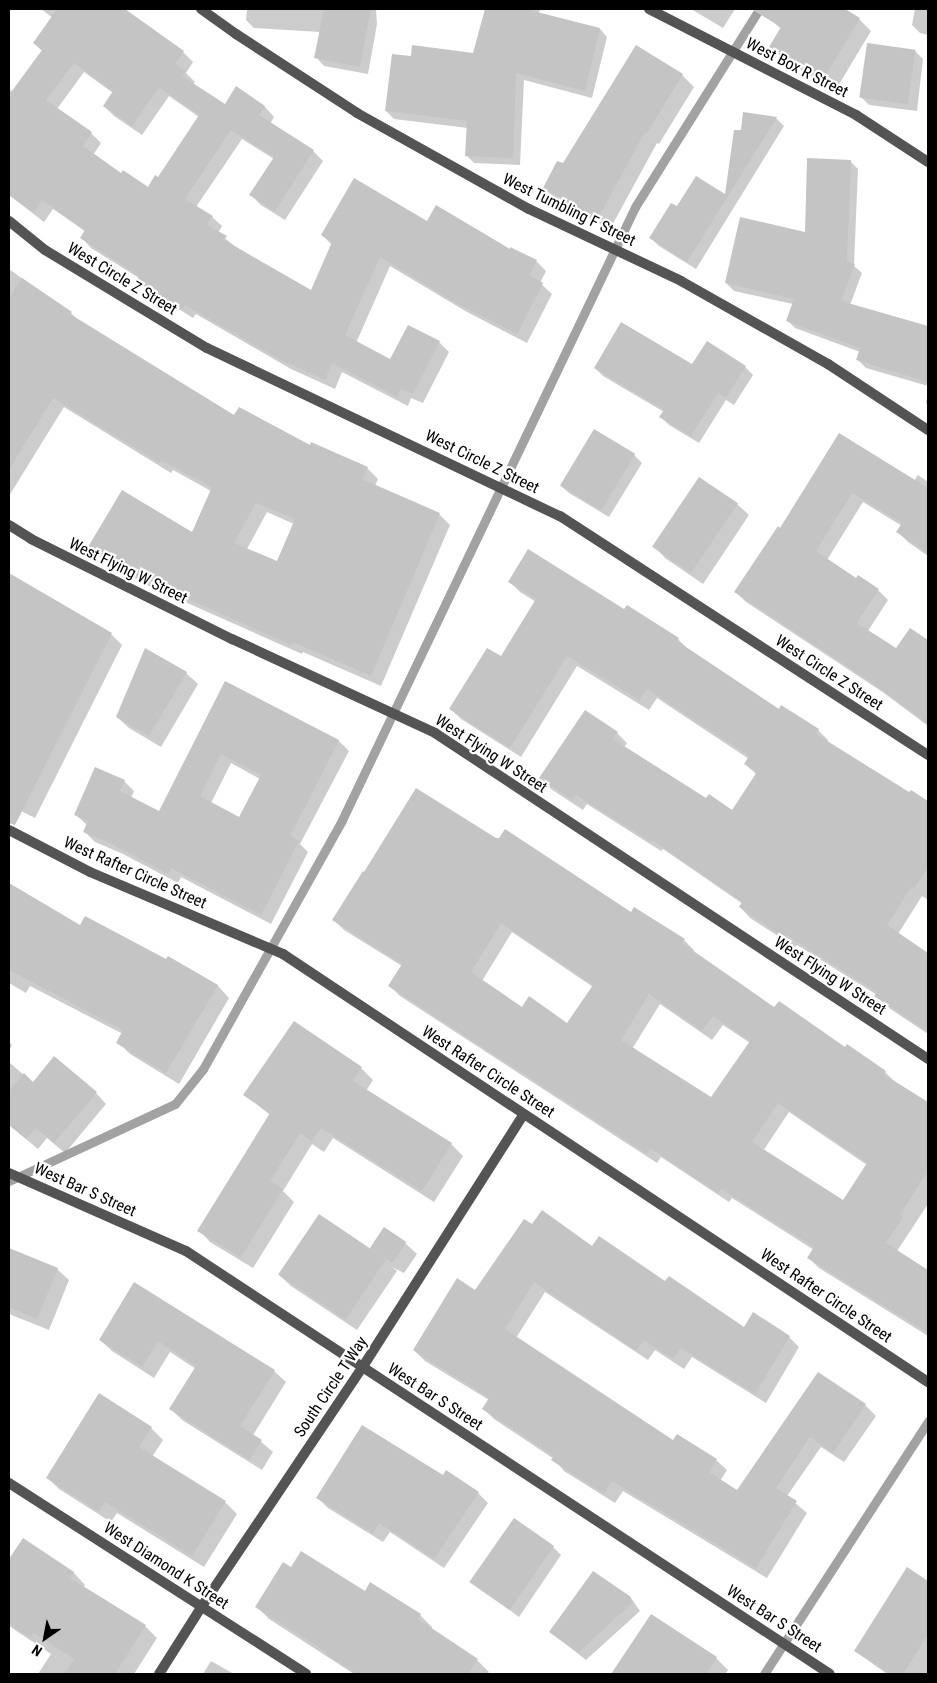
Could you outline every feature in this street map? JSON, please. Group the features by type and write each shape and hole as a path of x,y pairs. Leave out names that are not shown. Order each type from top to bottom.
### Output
{"street":[{"name":"West Tumbling F Street","path":"201,9 357,113 529,209 680,280 828,364 928,430"},
{"name":"West Box R Street","path":"648,9 856,115 928,162"},
{"name":"West Circle Z Street","path":"9,221 45,250 207,348 560,516 928,755"},
{"name":"West Flying W Street","path":"9,524 31,539 232,639 435,733 928,1059"},
{"name":"West Rafter Circle Street","path":"9,830 90,872 282,954 928,1382"},
{"name":"South Circle T Way","path":"159,1674 202,1606 362,1368 524,1114"},
{"name":"West Bar S Street","path":"9,1173 186,1251 830,1674"},
{"name":"West Diamond K Street","path":"9,1484 306,1674"}],"building":[{"path":"57,9 125,9 184,51 175,64 186,71 182,76 225,104 236,86 265,106 259,115 314,150 275,211 249,195 274,157 231,130 185,199 213,216 207,225 227,236 224,240 311,290 332,242 321,235 354,178 427,221 436,205 510,249 510,247 537,260 529,275 543,283 517,334 456,303 380,257 345,335 390,359 408,325 440,341 413,394 401,389 397,397 332,363 325,380 279,359 185,305 183,309 137,281 139,276 80,238 85,230 42,200 34,213 9,195 9,95 42,50 33,43","holes":["74,63 113,91 103,106 132,126 159,87 199,115 158,177 155,175 148,187 123,170 121,173 83,146 92,132 46,100"]},
{"path":"324,9 371,9 360,67 314,58"},
{"path":"485,9 525,9 600,28 585,91 516,73 513,158 465,156 467,121 385,111 392,54 411,56 412,45 473,53"},
{"path":"751,9 845,9 860,18 823,80 769,47 781,27"},
{"path":"867,43 916,50 908,104 859,97"},
{"path":"636,45 683,74 647,133 645,132 598,218 543,188 557,161 563,163"},
{"path":"743,112 777,117 687,262 649,238 671,203 677,206 696,176 725,194 734,130 741,130"},
{"path":"807,158 851,160 847,261 855,264 841,301 928,326 928,382 856,360 860,348 786,321 794,299 725,283 740,217 805,232"},
{"path":"22,278 72,312 70,314 234,415 239,407 310,445 311,442 368,467 362,479 440,513 371,676 293,642 291,645 137,576 88,547 122,490 192,532 212,487 162,461 160,463 53,398 9,469 9,298","holes":["256,503 295,519 277,561 234,543"]},
{"path":"621,322 692,364 707,341 746,366 726,398 718,393 691,436 659,417 664,410 594,368"},
{"path":"594,429 635,454 601,510 560,486"},
{"path":"839,433 928,488 928,553 896,532 902,523 852,493 816,551 856,578 858,575 879,589 857,623 896,648 910,628 928,640 928,724 872,683 734,592 778,526 780,528"},
{"path":"699,477 738,503 691,573 652,547"},
{"path":"528,549 624,609 627,605 679,638 677,641 779,709 781,705 819,729 816,734 909,792 911,790 928,801 928,867 914,889 911,887 887,925 928,953 928,1032 874,996 877,992 786,935 785,938 739,907 742,902 652,840 651,842 576,795 572,800 539,778 585,710 618,732 613,739 706,798 709,794 732,810 757,772 744,764 749,756 647,689 639,700 567,656 510,748 449,709 487,648 501,656 536,599 508,582"},
{"path":"9,573 112,633 15,825 9,823"},
{"path":"145,648 187,672 149,736 116,717"},
{"path":"225,681 339,740 290,836 299,841 261,915 171,868 168,874 110,843 83,832 88,821 74,815 95,767 125,780 120,791 159,811","holes":["221,754 261,775 239,817 200,796"]},
{"path":"416,788 496,838 499,838 505,829 631,912 634,907 685,939 682,943 774,1007 779,1001 845,1047 847,1044 886,1071 883,1074 928,1102 928,1170 900,1215 903,1217 886,1243 928,1270 928,1333 807,1258 814,1247 721,1189 718,1193 650,1148 647,1154 388,986 402,964 332,920","holes":["501,923 593,985 567,1023 529,996 522,1007 471,972","649,994 702,1031 713,1016 750,1041 711,1097 621,1040","778,1103 867,1163 843,1200 752,1142"]},
{"path":"9,883 80,925 85,916 166,959 168,956 218,985 166,1073 116,1043 123,1030 9,970"},
{"path":"294,1021 362,1067 353,1081 452,1143 422,1191 321,1128 312,1141 300,1133 270,1181 283,1189 241,1257 197,1231 270,1113 243,1095"},
{"path":"54,1056 97,1092 54,1143 36,1128 26,1139 9,1125 9,1091 24,1073 33,1082"},
{"path":"542,1210 592,1246 599,1236 665,1281 669,1276 744,1327 753,1312 790,1336 755,1394 681,1348 673,1359 644,1340 636,1351 534,1282 505,1329 673,1440 677,1434 717,1459 709,1472 737,1490 818,1372 866,1404 833,1453 810,1437 776,1488 797,1501 756,1568 612,1481 604,1494 551,1460 554,1456 482,1409 489,1398 413,1350 457,1278 475,1290 524,1219 532,1224"},
{"path":"319,1214 386,1259 345,1320 278,1275"},
{"path":"384,1227 406,1242 392,1263 370,1248"},
{"path":"9,1248 58,1268 37,1319 9,1307"},
{"path":"134,1282 275,1370 240,1426 262,1440 250,1460 169,1409 196,1366 158,1341 142,1367 99,1340"},
{"path":"99,1393 152,1427 139,1447 226,1501 192,1556 105,1502 99,1512 46,1478"},
{"path":"362,1425 443,1475 446,1470 479,1492 434,1559 379,1523 373,1533 316,1498"},
{"path":"514,1518 554,1546 509,1610 469,1582"},
{"path":"23,1538 74,1572 70,1578 146,1625 115,1674 65,1674 74,1659 34,1633 30,1638 9,1624 9,1559"},
{"path":"301,1551 365,1591 370,1582 421,1614 418,1619 478,1659 468,1674 357,1674 255,1607 283,1562 291,1567"},
{"path":"907,1567 928,1581 928,1634 903,1674 891,1674 854,1651"},
{"path":"593,1571 631,1597 630,1600 633,1602 578,1653 549,1632"},
{"path":"651,1614 717,1657 706,1674 611,1674"}],"waterway":[{"path":"9,1181 175,1104 203,1069 342,820 635,207 759,9"},
{"path":"764,1674 928,1421"}]}
